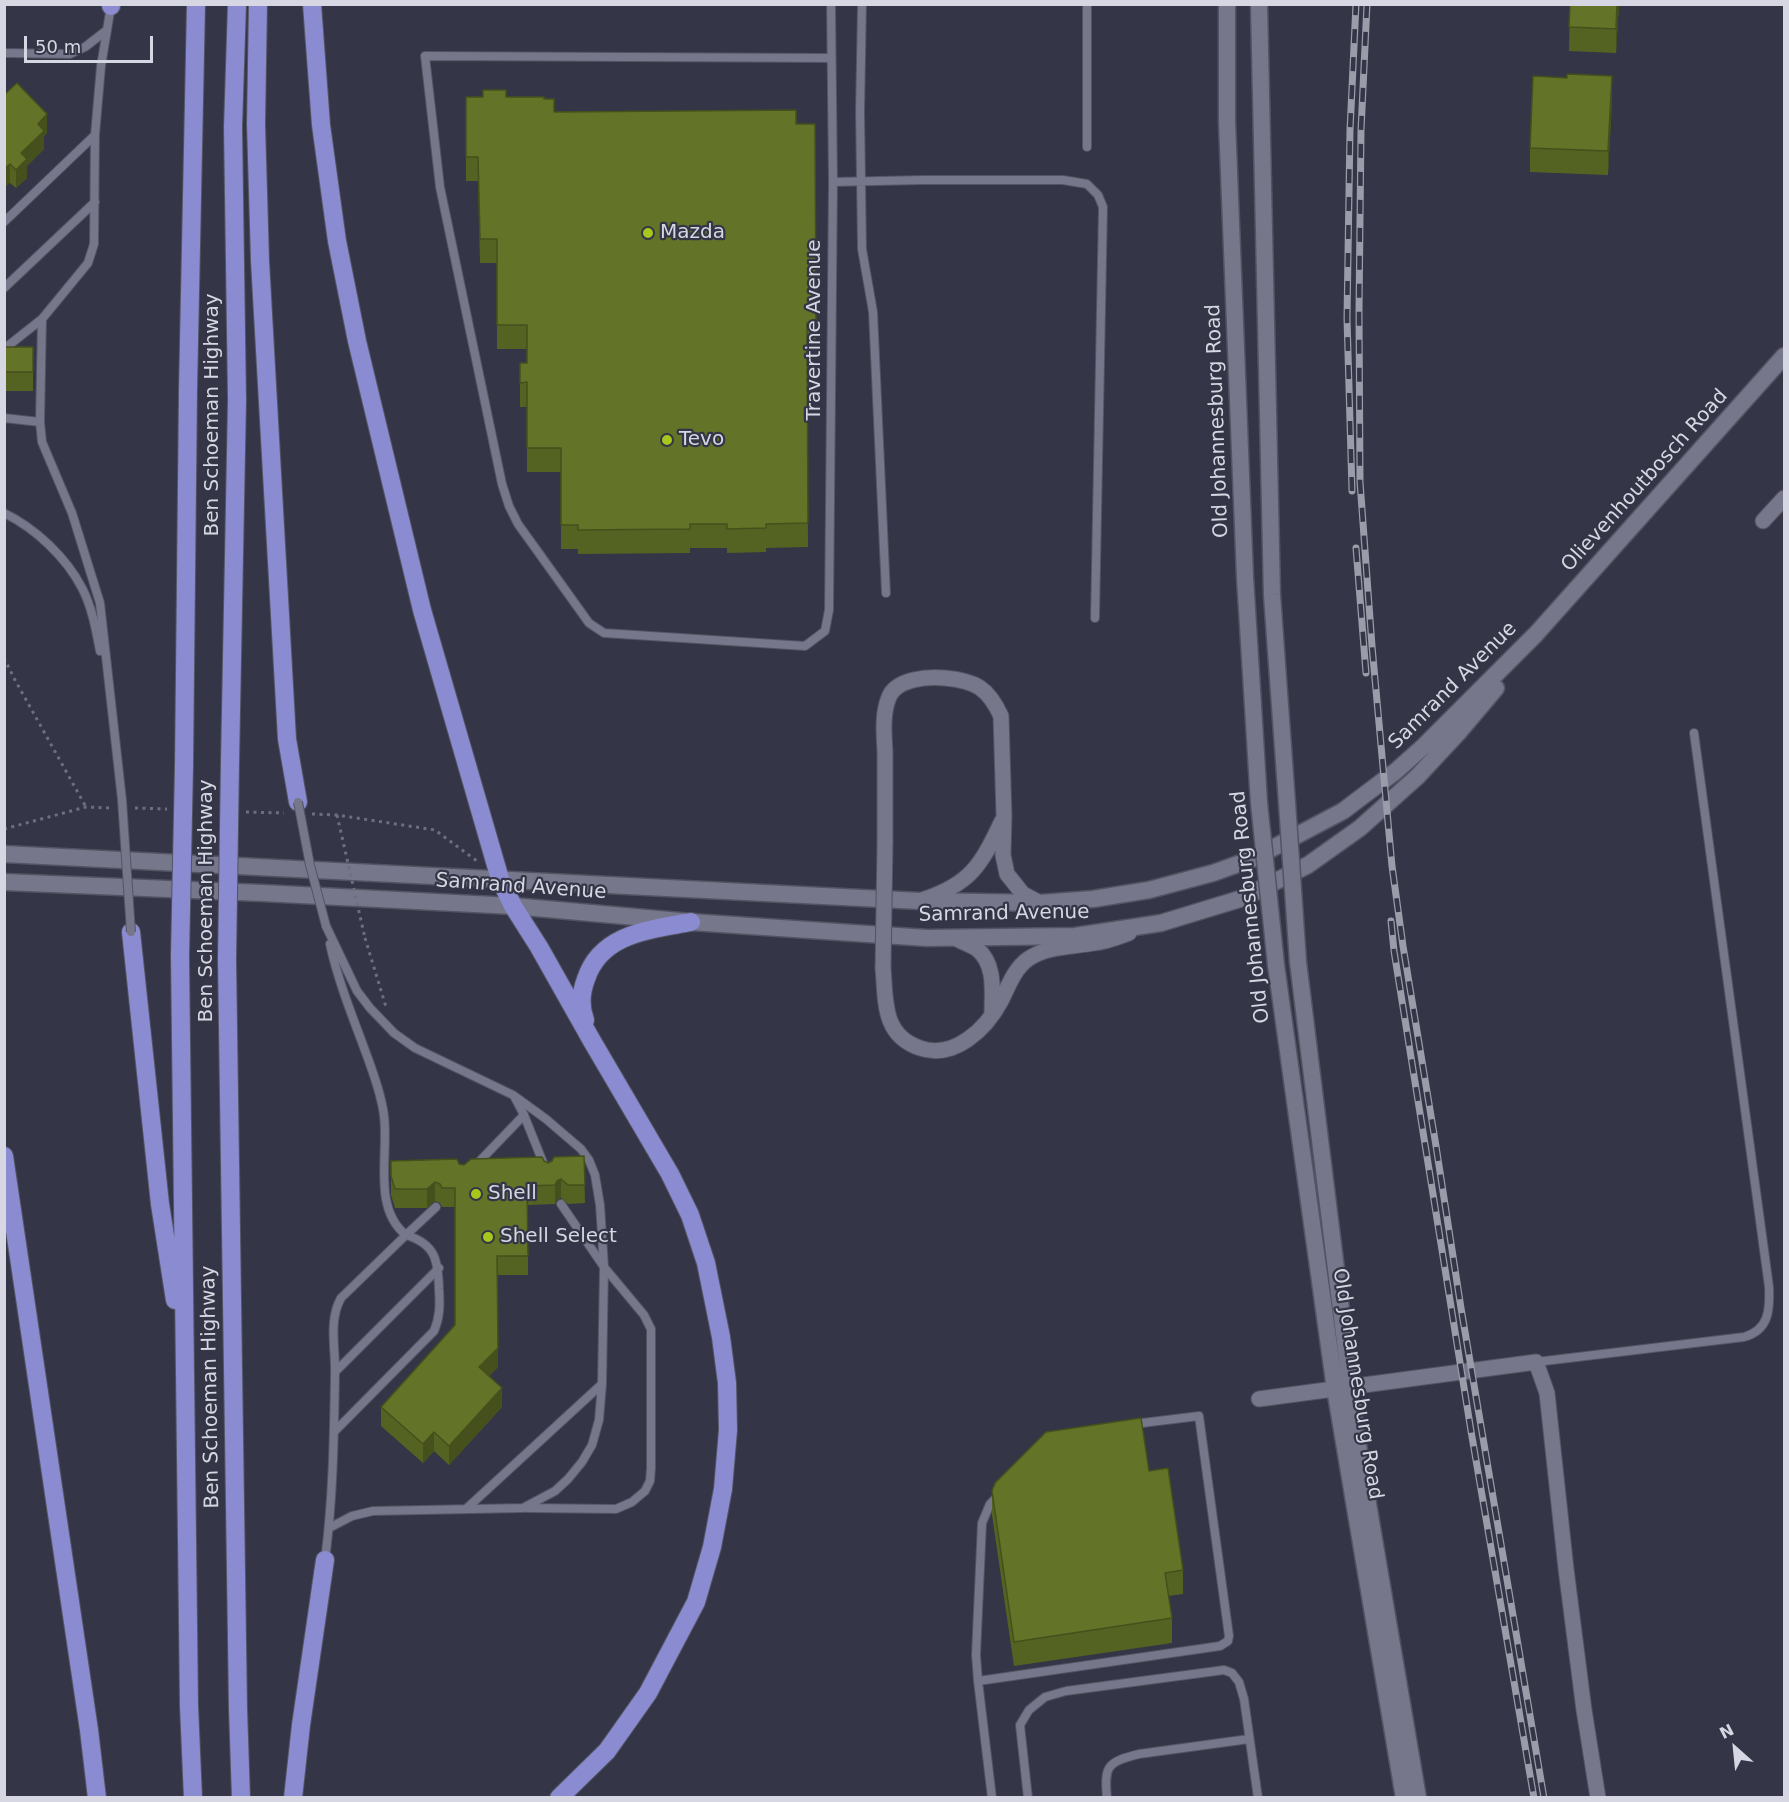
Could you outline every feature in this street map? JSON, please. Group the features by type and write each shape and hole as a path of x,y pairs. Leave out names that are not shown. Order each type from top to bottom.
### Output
{"highway":[{"name":"Ben Schoeman Highway","path":"193,1797 189,1706 180,956 196,4"},
{"name":"Ben Schoeman Highway","path":"237,4 233,127 237,400 227,959 241,1797"},
{"path":"258,4 256,124 260,261 287,739 293,807"},
{"path":"312,4 321,125 337,241 357,341 422,610 500,879 513,906 670,1174 690,1215 706,1263 721,1337 727,1383 728,1430 721,1500 712,1547 696,1602 648,1693 607,1751 559,1797"},
{"path":"592,1041 582,1011 583,988 590,967 603,951 620,939 641,931 691,922"},
{"path":"131,932 160,1204 184,1361"},
{"path":"4,1156 97,1797"},
{"path":"293,1797 325,1560"}],"main road":[{"name":"Old Johannesburg Road","path":"1227,4 1227,122 1245,577 1260,803 1276,965 1404,1797"},
{"name":"Old Johannesburg Road","path":"1259,4 1272,595 1298,962 1342,1388 1357,1439 1418,1797"},
{"name":"Olievenhoutbosch Road","path":"1536,634 1785,356"},
{"name":"Samrand Avenue","path":"4,854 920,901 1040,903 1093,899 1149,890 1213,873 1252,859 1343,811 1396,771 1432,738 1536,634"},
{"name":"Samrand Avenue","path":"4,882 513,906 691,922 927,938 1075,936 1161,923 1255,893 1308,865 1360,828 1417,777 1458,733 1501,682 1536,634"}],"street":[{"path":"1763,521 1785,498"},
{"path":"1040,903 1023,894 1007,874 1004,855 1001,716 994,702 986,691 975,684 956,679 934,676 906,681 889,695 884,719 883,968 887,1016 896,1034 908,1044 924,1050 941,1050 958,1046 976,1034 1000,1003 1019,967 1038,953 1096,943 1161,923"},
{"path":"920,901 957,885 969,875 985,856 1004,816"},
{"path":"955,938 978,950 989,965 992,1013"},
{"path":"1258,1399 1536,1362 1549,1402 1566,1569 1598,1797"}],"lane":[{"name":"Travertine Avenue","path":"831,4 833,182 830,610 825,630 805,646 604,633 589,623 518,524 508,506 440,186 425,56 831,58"},
{"path":"862,4 860,112 862,249 873,312 886,594"},
{"path":"1087,4 1087,147"},
{"path":"4,350 42,319 88,263 94,244 95,135 101,66 111,5"},
{"path":"4,53 70,54 85,47 107,30"},
{"path":"4,222 95,135"},
{"path":"833,182 1063,180 1087,184 1098,195 1103,207 1095,618"},
{"path":"4,288 95,202"},
{"path":"42,319 40,422 42,442 72,513 100,603 122,800 131,932"},
{"path":"4,418 40,422"},
{"path":"4,513 20,521 48,545 67,565 83,589 94,623 109,694"},
{"path":"1536,1362 1744,1337 1755,1334 1763,1326 1767,1314 1769,1287 1694,734"},
{"path":"293,807 339,976 379,1089 383,1107 387,1203 397,1226 406,1235 429,1247 439,1268 440,1313 434,1331 334,1432"},
{"path":"327,927 357,991 394,1033 415,1048 513,1095 566,1135 589,1160 595,1175 600,1205 604,1267 602,1384 596,1428 592,1445 568,1479 555,1491 523,1508"},
{"path":"513,1095 524,1115 548,1176"},
{"path":"471,1170 524,1115"},
{"path":"329,1528 352,1516 373,1511 616,1509 632,1502 645,1491 650,1481 651,1456 651,1329 644,1316 604,1267 561,1204"},
{"path":"325,1560 334,1432 336,1371 334,1318 336,1307 341,1298 436,1207"},
{"path":"336,1371 439,1268"},
{"path":"466,1509 602,1384"},
{"path":"978,1681 1220,1646 1228,1641 1199,1416 1121,1426"},
{"path":"992,1797 976,1655 982,1523 990,1504 1005,1488"},
{"path":"1028,1797 1020,1725 1029,1710 1045,1697 1066,1691 1224,1670 1232,1673 1239,1682 1244,1699 1258,1797"},
{"path":"1107,1797 1105,1775 1111,1765 1123,1758 1250,1739"}],"path":[{"path":"4,658 86,807"},
{"path":"4,830 86,807 110,808"},
{"path":"241,812 293,807"},
{"path":"134,808 169,810"},
{"path":"313,814 336,815 435,830 500,879"},
{"path":"336,815 365,938"}],"building":[{"path":"1570,4 1617,4 1616,29 1569,27"},
{"path":"1567,74 1612,76 1608,151 1530,148 1533,76 1567,78"},
{"path":"17,83 47,114 38,124 44,131 21,153 27,159 16,170 10,164 4,169 4,95"},
{"path":"483,90 506,90 506,97 554,99 554,112 796,110 796,124 815,124 816,323 807,323 808,523 766,524 766,528 727,529 727,524 690,524 690,529 578,530 578,525 561,525 561,448 527,448 527,382 520,383 520,363 527,363 527,325 497,325 497,239 480,239 478,157 466,157 466,97 483,97"},
{"path":"4,347 33,347 33,372 4,372"},
{"path":"584,1156 585,1185 568,1185 561,1179 555,1185 527,1186 528,1256 497,1256 498,1348 479,1367 502,1388 449,1446 434,1432 423,1444 381,1407 455,1325 455,1188 442,1188 435,1182 427,1189 395,1189 391,1176 391,1161 457,1159 459,1164 464,1165 471,1159 542,1157 548,1163 554,1157"},
{"path":"1141,1418 1149,1471 1168,1468 1183,1570 1165,1573 1172,1618 1014,1642 992,1491 995,1483 1046,1432"}],"railway":[{"path":"1352,491 1347,318 1350,130 1356,4"},
{"path":"1367,4 1361,130 1360,482 1392,866 1461,1308 1544,1798"},
{"path":"1356,548 1366,673"},
{"path":"1391,921 1471,1431 1534,1798"}],"place":[{"name":"Mazda","path":"648,233"},
{"name":"Tevo","path":"667,440"},
{"name":"Shell","path":"476,1194"},
{"name":"Shell Select","path":"488,1237"}]}
